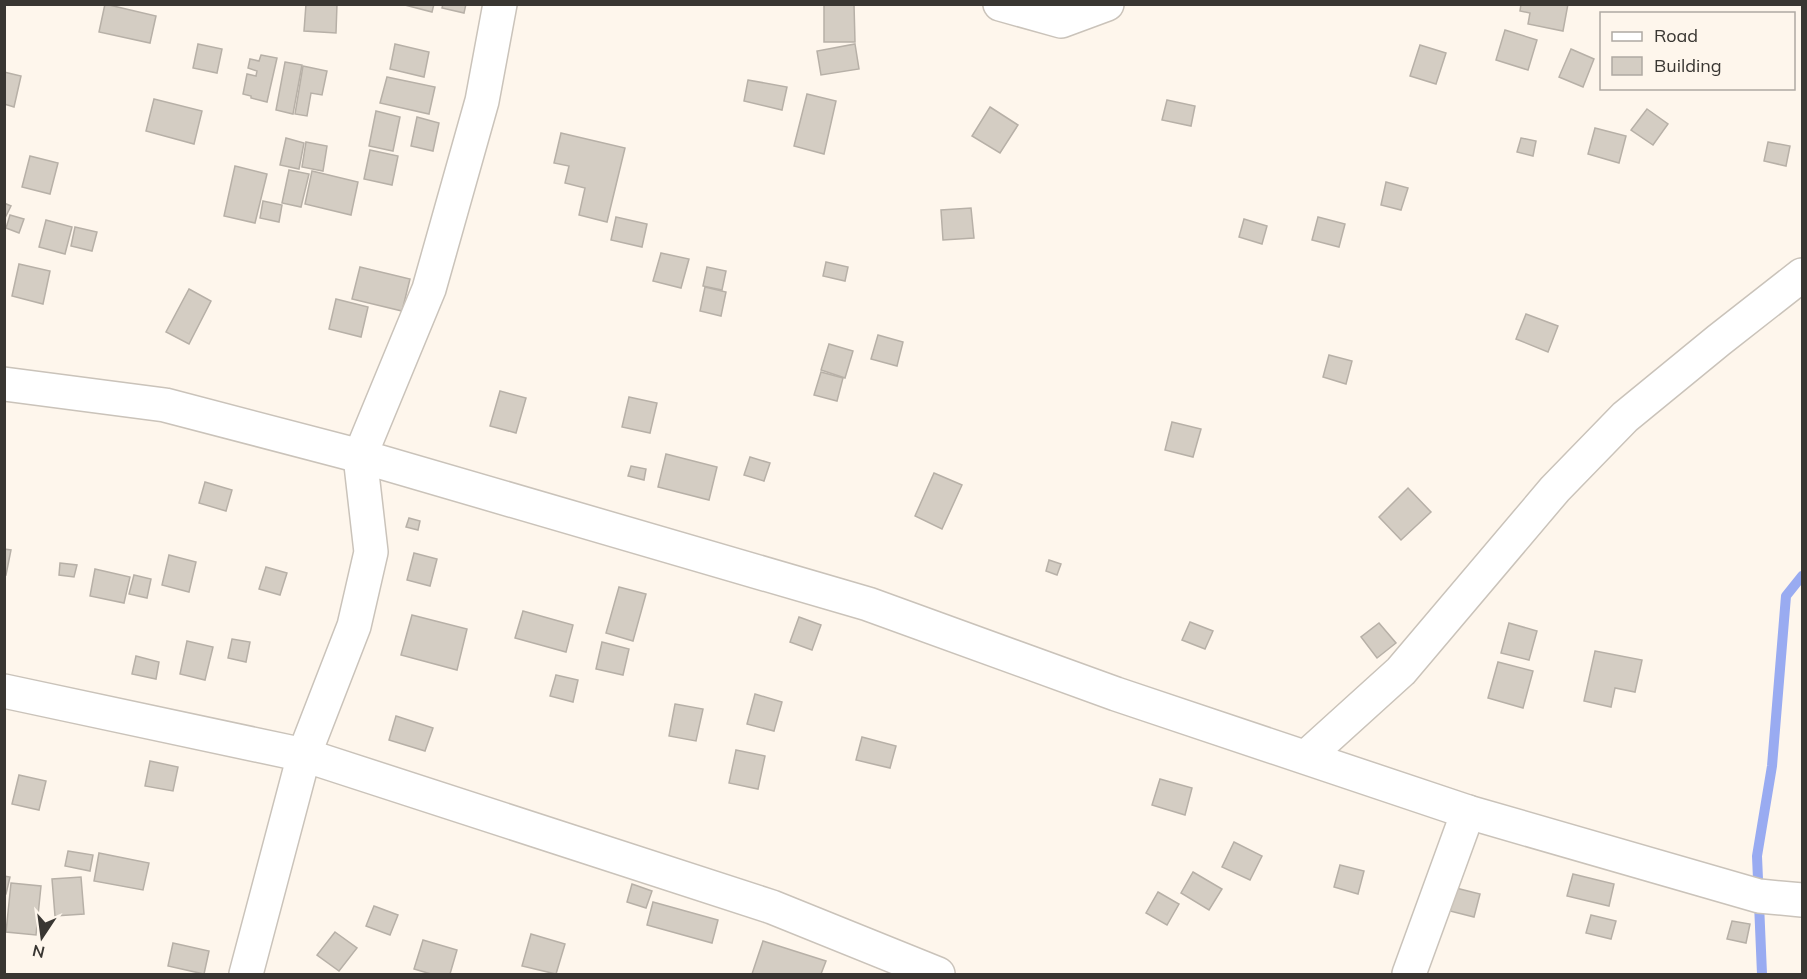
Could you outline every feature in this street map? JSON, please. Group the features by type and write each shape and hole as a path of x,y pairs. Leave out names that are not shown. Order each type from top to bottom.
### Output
{"street":[{"path":"246,975 304,755 354,626 371,552 360,456 429,289 482,100 500,4"},
{"path":"1000,4 1061,21 1107,4"},
{"path":"1306,758 1401,671 1555,489 1625,417 1803,275"},
{"path":"4,384 165,405 360,456 868,604 1116,694 1468,812 1759,896 1803,900"},
{"path":"4,691 304,755 772,907 938,975"},
{"path":"1409,975 1468,812"}],"building":[{"path":"105,4 156,16 150,43 99,32"},
{"path":"306,4 337,4 336,33 304,31"},
{"path":"401,4 434,4 432,12"},
{"path":"443,4 466,4 464,13 442,8"},
{"path":"824,4 854,4 855,42 824,42"},
{"path":"1521,4 1568,4 1563,31 1528,24 1530,13 1520,11"},
{"path":"1505,30 1537,40 1528,70 1496,60"},
{"path":"198,44 222,49 217,73 193,68"},
{"path":"395,44 429,52 424,77 390,69"},
{"path":"855,44 859,69 821,75 817,51"},
{"path":"1420,45 1446,53 1436,84 1410,76"},
{"path":"1571,49 1594,59 1583,87 1559,77"},
{"path":"261,55 277,58 267,102 243,94 247,74 256,76 257,71 248,68 250,59 259,61"},
{"path":"285,62 302,65 293,114 276,110"},
{"path":"303,66 327,71 322,95 311,93 307,116 295,114"},
{"path":"4,72 21,76 14,107 4,104"},
{"path":"387,77 435,87 429,114 380,103"},
{"path":"748,80 787,87 782,110 744,101"},
{"path":"807,94 836,101 824,154 794,146"},
{"path":"154,99 202,111 194,144 146,131"},
{"path":"1167,100 1195,106 1191,126 1162,120"},
{"path":"990,107 1018,125 1000,153 972,136"},
{"path":"1647,109 1668,124 1653,145 1631,130"},
{"path":"376,111 400,117 393,151 369,146"},
{"path":"417,117 439,123 433,151 411,146"},
{"path":"1595,128 1626,136 1619,163 1588,154"},
{"path":"561,133 625,148 607,222 579,215 585,188 565,183 569,166 554,163"},
{"path":"286,138 304,143 299,169 280,165"},
{"path":"1521,138 1536,141 1533,156 1517,152"},
{"path":"306,142 327,146 323,171 302,167"},
{"path":"1768,142 1790,146 1786,166 1764,161"},
{"path":"370,150 398,156 392,185 364,179"},
{"path":"30,156 58,163 50,194 22,187"},
{"path":"235,166 267,174 255,223 224,216"},
{"path":"289,170 309,174 301,207 282,203"},
{"path":"312,171 358,182 351,215 305,204"},
{"path":"1386,182 1408,188 1401,210 1381,205"},
{"path":"263,201 282,205 279,222 260,218"},
{"path":"4,203 11,206 4,220"},
{"path":"971,208 974,238 943,240 941,210"},
{"path":"10,215 24,219 19,233 6,228"},
{"path":"616,217 647,224 642,247 611,240"},
{"path":"1318,217 1345,224 1339,247 1312,240"},
{"path":"1244,219 1267,226 1262,244 1239,237"},
{"path":"46,220 72,227 65,254 39,247"},
{"path":"75,227 97,232 92,251 71,246"},
{"path":"661,253 689,259 681,288 653,281"},
{"path":"826,262 848,267 845,281 823,276"},
{"path":"19,264 50,271 43,304 12,296"},
{"path":"360,267 410,279 402,311 352,299"},
{"path":"707,267 726,271 722,290 703,286"},
{"path":"705,287 726,292 721,316 700,311"},
{"path":"189,289 211,301 189,344 166,332"},
{"path":"336,299 368,307 361,337 329,329"},
{"path":"1526,314 1558,326 1548,352 1516,339"},
{"path":"878,335 903,342 897,366 871,359"},
{"path":"829,344 853,351 845,378 821,370"},
{"path":"1329,355 1352,361 1346,384 1323,377"},
{"path":"821,372 843,378 837,401 814,395"},
{"path":"500,391 526,398 516,433 490,426"},
{"path":"629,397 657,403 650,433 622,427"},
{"path":"1172,422 1201,429 1193,457 1165,450"},
{"path":"666,454 717,467 709,500 658,487"},
{"path":"750,457 770,463 764,481 744,475"},
{"path":"631,466 646,469 644,480 628,476"},
{"path":"934,473 962,485 942,529 915,516"},
{"path":"205,482 232,490 226,511 199,503"},
{"path":"1408,488 1431,512 1401,540 1379,517"},
{"path":"409,518 420,521 418,530 406,527"},
{"path":"4,549 11,550 6,575 4,574"},
{"path":"414,553 437,559 430,586 407,580"},
{"path":"169,555 196,562 189,592 162,585"},
{"path":"1049,560 1061,564 1057,575 1046,571"},
{"path":"60,563 77,565 74,577 59,575"},
{"path":"266,567 287,573 280,595 259,589"},
{"path":"95,569 130,577 124,603 90,596"},
{"path":"134,575 151,579 147,598 129,594"},
{"path":"619,587 646,594 633,641 606,633"},
{"path":"523,611 573,625 566,652 515,638"},
{"path":"412,615 467,629 457,670 401,655"},
{"path":"799,617 821,625 812,650 790,642"},
{"path":"1190,622 1213,631 1205,649 1182,640"},
{"path":"1379,623 1396,643 1377,658 1361,637"},
{"path":"1509,623 1537,631 1529,660 1501,653"},
{"path":"232,639 250,642 246,662 228,658"},
{"path":"187,641 213,647 205,680 180,674"},
{"path":"602,642 629,649 623,675 596,669"},
{"path":"1595,651 1642,660 1635,692 1615,688 1611,707 1584,701"},
{"path":"136,656 159,662 156,679 132,674"},
{"path":"1498,662 1533,671 1523,708 1488,698"},
{"path":"556,675 578,680 573,702 550,696"},
{"path":"755,694 782,702 774,731 747,724"},
{"path":"675,704 703,709 696,741 669,736"},
{"path":"396,716 433,728 425,751 389,740"},
{"path":"862,737 896,746 890,768 856,760"},
{"path":"736,750 765,756 758,789 729,783"},
{"path":"150,761 178,767 173,791 145,786"},
{"path":"19,775 46,781 39,810 12,804"},
{"path":"1160,779 1192,788 1185,815 1152,805"},
{"path":"1234,842 1262,856 1250,880 1222,867"},
{"path":"68,851 93,855 90,871 65,866"},
{"path":"99,853 149,863 143,890 94,881"},
{"path":"1340,865 1364,871 1358,894 1334,887"},
{"path":"1193,872 1222,889 1209,910 1181,893"},
{"path":"1573,874 1614,884 1609,906 1567,896"},
{"path":"4,876 10,877 6,894 4,894"},
{"path":"81,877 84,914 55,916 52,879"},
{"path":"11,883 41,886 36,935 6,932"},
{"path":"632,884 652,891 646,908 627,902"},
{"path":"1456,888 1480,894 1474,917 1450,911"},
{"path":"1158,892 1179,904 1167,925 1146,913"},
{"path":"653,902 718,920 712,943 647,925"},
{"path":"374,906 398,915 390,935 366,926"},
{"path":"1591,915 1616,921 1611,939 1586,933"},
{"path":"1732,921 1750,924 1746,943 1727,939"},
{"path":"335,932 357,948 339,971 317,955"},
{"path":"531,934 565,944 556,974 522,966"},
{"path":"423,940 457,950 450,974 431,974 414,969"},
{"path":"763,941 826,961 821,974 752,974"},
{"path":"173,943 209,951 204,974 168,966"}],"waterway":[{"path":"1762,974 1757,856 1772,766 1786,596 1802,576"}]}
